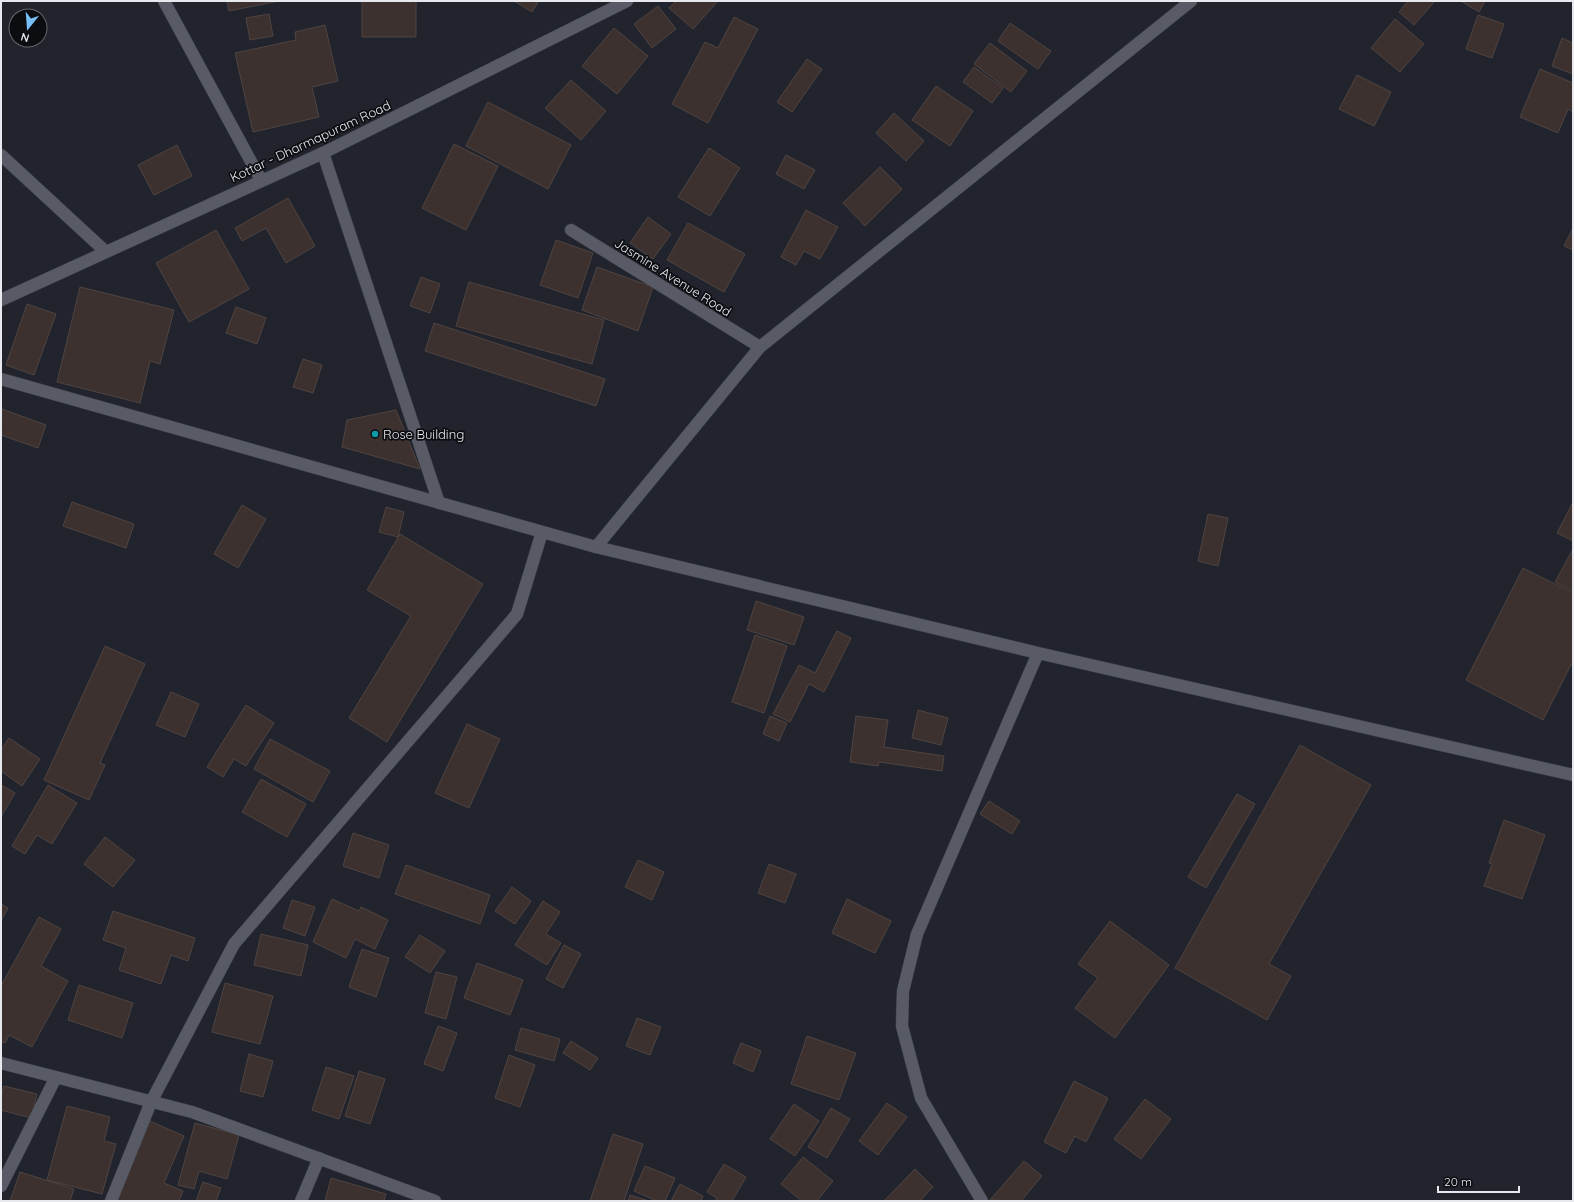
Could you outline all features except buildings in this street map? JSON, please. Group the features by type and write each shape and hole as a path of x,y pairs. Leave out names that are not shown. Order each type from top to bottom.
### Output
{"street":[{"path":"164,1 261,180"},
{"name":"Kottar - Dharmapuram Road","path":"1,300 323,153 627,1"},
{"path":"596,547 760,347 1191,1"},
{"path":"323,153 439,503"},
{"path":"1,156 106,252"},
{"name":"Jasmine Avenue Road","path":"571,230 760,347"},
{"path":"1,379 596,547 1038,653 1573,775"},
{"path":"111,1201 152,1102 234,944 517,614 542,532"},
{"path":"982,1201 921,1098 902,1026 903,991 917,934 1038,653"},
{"path":"1,1063 192,1112 435,1201"},
{"path":"1,1186 56,1077"},
{"path":"301,1201 319,1158"}],"place":[{"name":"Rose Building","path":"375,434"}]}
